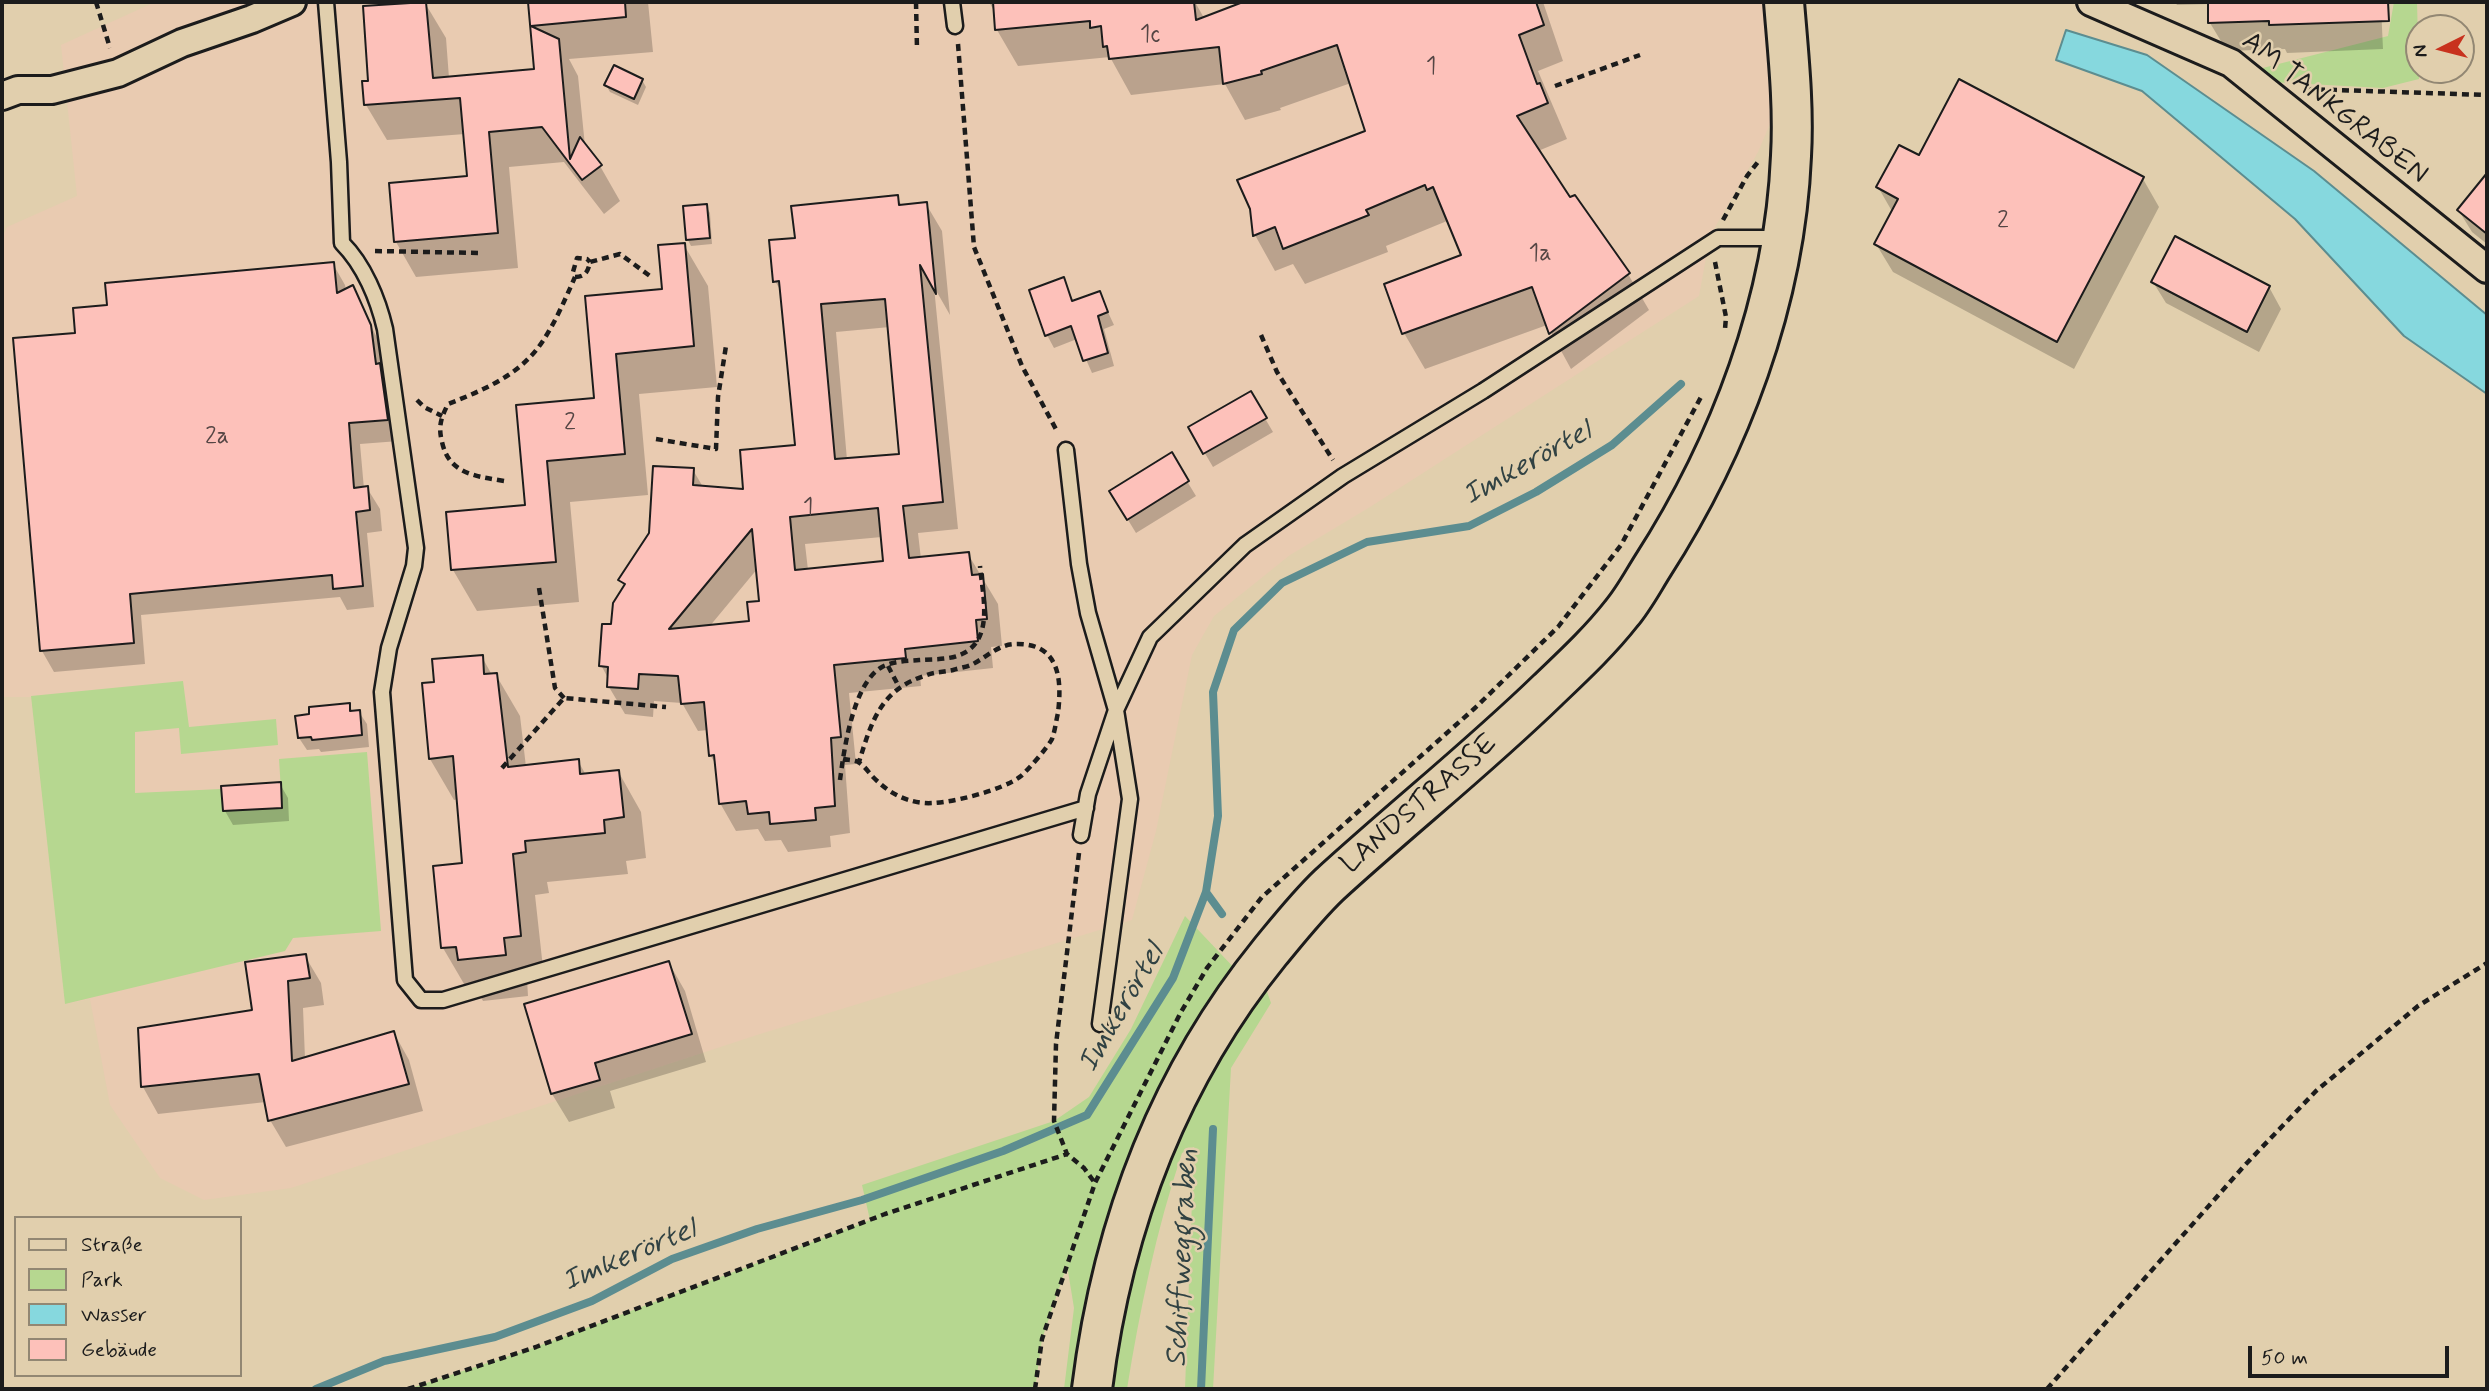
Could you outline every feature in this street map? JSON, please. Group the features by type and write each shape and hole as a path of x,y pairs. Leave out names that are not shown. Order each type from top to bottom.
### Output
{"main road":[{"name":"LANDSTRASSE","path":"1092,1389 1098,1336 1107,1299 1133,1204 1157,1136 1206,1040 1242,986 1326,888 1528,709 1599,640 1624,611 1669,541 1706,474 1760,338 1782,238 1792,153 1784,2"}],"street":[{"path":"2,96 18,90 52,90 108,76 182,43 292,2"},
{"name":"AM TANKGRABEN","path":"2091,2 2231,63 2487,270"}],"lane":[{"path":"326,2 339,162 342,243 350,251 379,305 385,329 416,548 414,566 389,648 382,692 405,980 421,1000 443,1000 1086,808"},
{"path":"952,2 955,26"},
{"path":"1081,835 1088,794 1116,710 1150,637 1245,545 1343,476 1495,384 1704,249 1719,233 1782,238"},
{"path":"1066,450 1079,564 1088,613 1116,710 1130,799 1100,1024"}],"path":[{"path":"96,2 108,76"},
{"path":"916,2 917,49"},
{"path":"955,26 974,247 1023,366 1066,450"},
{"path":"1555,86 1640,55"},
{"path":"2274,98 2291,88 2487,95"},
{"path":"1725,330 1727,317 1715,260 1722,220 1760,159 1792,153"},
{"path":"350,251 479,253"},
{"path":"590,262 620,254 650,276"},
{"path":"504,481 462,470 452,464 445,454 439,428 442,416 448,404 499,380 529,359 575,277 574,264 577,258 587,258 590,262"},
{"path":"575,277 586,273 590,262"},
{"path":"1261,335 1277,372 1343,476"},
{"path":"656,439 716,449 718,397 726,346"},
{"path":"1035,1389 1042,1339 1095,1183 1181,1012 1207,968 1262,897 1475,708 1558,628 1621,545 1702,395"},
{"path":"396,399 414,397 424,407 442,416"},
{"path":"840,780 843,759 863,687 882,667 963,654 977,641 985,617 980,566"},
{"path":"539,588 555,688 564,698 666,707"},
{"path":"843,759 859,762 885,789 901,799 926,803 957,800 990,790 1021,776 1051,740 1060,684 1056,666 1049,655 1039,649 1014,644 995,649 972,665 947,672 930,673 899,687 884,700 870,728 859,762"},
{"path":"888,666 899,687"},
{"path":"502,768 564,698"},
{"path":"1081,835 1056,1044 1054,1121 1067,1154 1084,1168 1095,1183"},
{"path":"2047,1389 2244,1166 2316,1091 2418,1006 2487,963"},
{"path":"408,1389 536,1347 885,1214 1067,1154"}],"shaded area":[{"path":"155,2 1765,2 1772,119 1758,152 1710,236 1699,296 1370,507 1290,555 1214,616 1192,655 1156,831 1132,920 760,1034 291,1188 204,1200 160,1178 110,1105 90,999 65,1004 31,697 2,697 2,238 7,227 77,196 61,45"}],"green space":[{"path":"2394,2 2417,2 2417,14 2405,14 2405,82 2383,88 2270,82 2255,70 2388,36"},
{"path":"183,681 189,727 276,719 278,745 181,754 179,728 135,732 135,793 221,789 223,811 282,807 279,759 367,752 381,931 293,938 285,951 65,1004 31,696"},
{"path":"1185,916 1238,972 1078,1389 1064,1389 1074,1308 1067,1265 1042,1339 1035,1389 408,1389 536,1347 870,1220 862,1185 1054,1121 1089,1097 1131,1029"},
{"path":"1265,986 1271,1003 1231,1068 1213,1389 1185,1389 1194,1147 1182,1153 1164,1212 1143,1300 1127,1389 1108,1389 1140,1226 1195,1097"}],"water":[{"path":"2066,30 2147,55 2314,171 2487,315 2487,394 2404,336 2295,219 2142,91 2056,60"}],"building":[{"path":"426,2 433,78 534,69 528,2 625,2 626,17 531,26 559,39 570,159 580,137 602,165 582,180 542,127 489,132 498,233 394,242 389,183 467,176 460,98 364,105 362,81 368,81 363,6"},
{"path":"993,2 1194,2 1196,20 1243,2 1536,2 1544,25 1519,35 1537,84 1540,83 1548,103 1517,116 1570,197 1575,195 1630,273 1549,334 1532,287 1402,334 1384,284 1461,255 1433,187 1427,190 1425,185 1366,210 1369,215 1283,249 1275,227 1253,236 1250,209 1237,180 1365,131 1337,45 1261,71 1262,74 1223,84 1219,47 1109,59 1107,46 1103,47 1101,26 1090,28 1090,21 995,30"},
{"path":"2208,2 2388,2 2389,21 2269,25 2269,21 2208,23"},
{"path":"614,65 643,79 634,99 604,85"},
{"path":"1959,79 2144,177 2057,342 1874,244 1898,199 1876,187 1899,145 1919,155"},
{"path":"2487,173 2487,234 2457,210"},
{"path":"898,195 899,205 927,202 936,294 920,265 943,502 903,506 909,558 969,552 972,575 983,574 987,619 976,620 978,641 905,649 906,658 834,665 841,737 831,738 835,806 815,808 816,820 770,824 769,812 748,814 746,801 719,804 714,755 709,756 704,702 681,704 678,676 639,674 638,689 607,687 608,667 599,666 602,624 611,624 613,603 625,584 618,580 649,533 653,466 694,468 693,485 743,489 740,450 795,445 779,281 773,282 769,240 795,238 791,206","holes":["885,299 899,454 835,459 821,304","878,508 883,561 795,570 790,517","752,529 759,601 747,602 749,621 669,629"]},
{"path":"707,204 710,238 686,240 683,206"},
{"path":"2175,236 2270,286 2247,332 2151,282"},
{"path":"685,243 694,346 616,354 625,454 547,461 556,562 451,570 446,512 525,505 516,405 594,398 585,296 662,289 658,245"},
{"path":"334,262 337,293 353,285 371,325 376,364 380,363 388,420 349,423 354,488 368,486 370,510 356,512 363,586 333,589 332,575 130,594 134,643 40,651 13,338 75,333 73,308 107,305 105,283"},
{"path":"1064,277 1072,301 1100,291 1108,312 1098,316 1108,353 1083,361 1071,326 1045,336 1029,290"},
{"path":"1251,391 1267,418 1203,454 1188,427"},
{"path":"1172,452 1189,481 1127,520 1109,491"},
{"path":"483,655 484,674 497,673 508,767 579,759 580,774 619,770 624,817 604,820 605,833 525,841 526,852 513,854 521,936 504,938 506,955 458,960 456,947 441,948 433,866 462,863 453,756 429,759 422,683 434,682 432,659"},
{"path":"350,703 350,711 360,710 362,735 312,740 311,737 298,738 295,716 309,714 309,707"},
{"path":"281,782 282,808 223,811 221,786"},
{"path":"306,954 310,978 288,981 292,1061 394,1031 409,1084 268,1121 259,1074 141,1087 138,1028 252,1010 245,962"},
{"path":"669,961 692,1034 595,1063 600,1080 551,1094 524,1004"}],"waterway":[{"name":"Imkerörtel","path":"316,1389 384,1361 495,1337 592,1301 672,1259 757,1229 862,1200 1003,1151 1087,1115 1173,978 1206,892 1218,816 1213,692 1234,630 1282,583 1367,542 1469,526 1536,492 1612,445 1681,384"},
{"path":"1206,892 1222,914"},
{"name":"Schiffweggraben","path":"1201,1389 1213,1129"}]}
